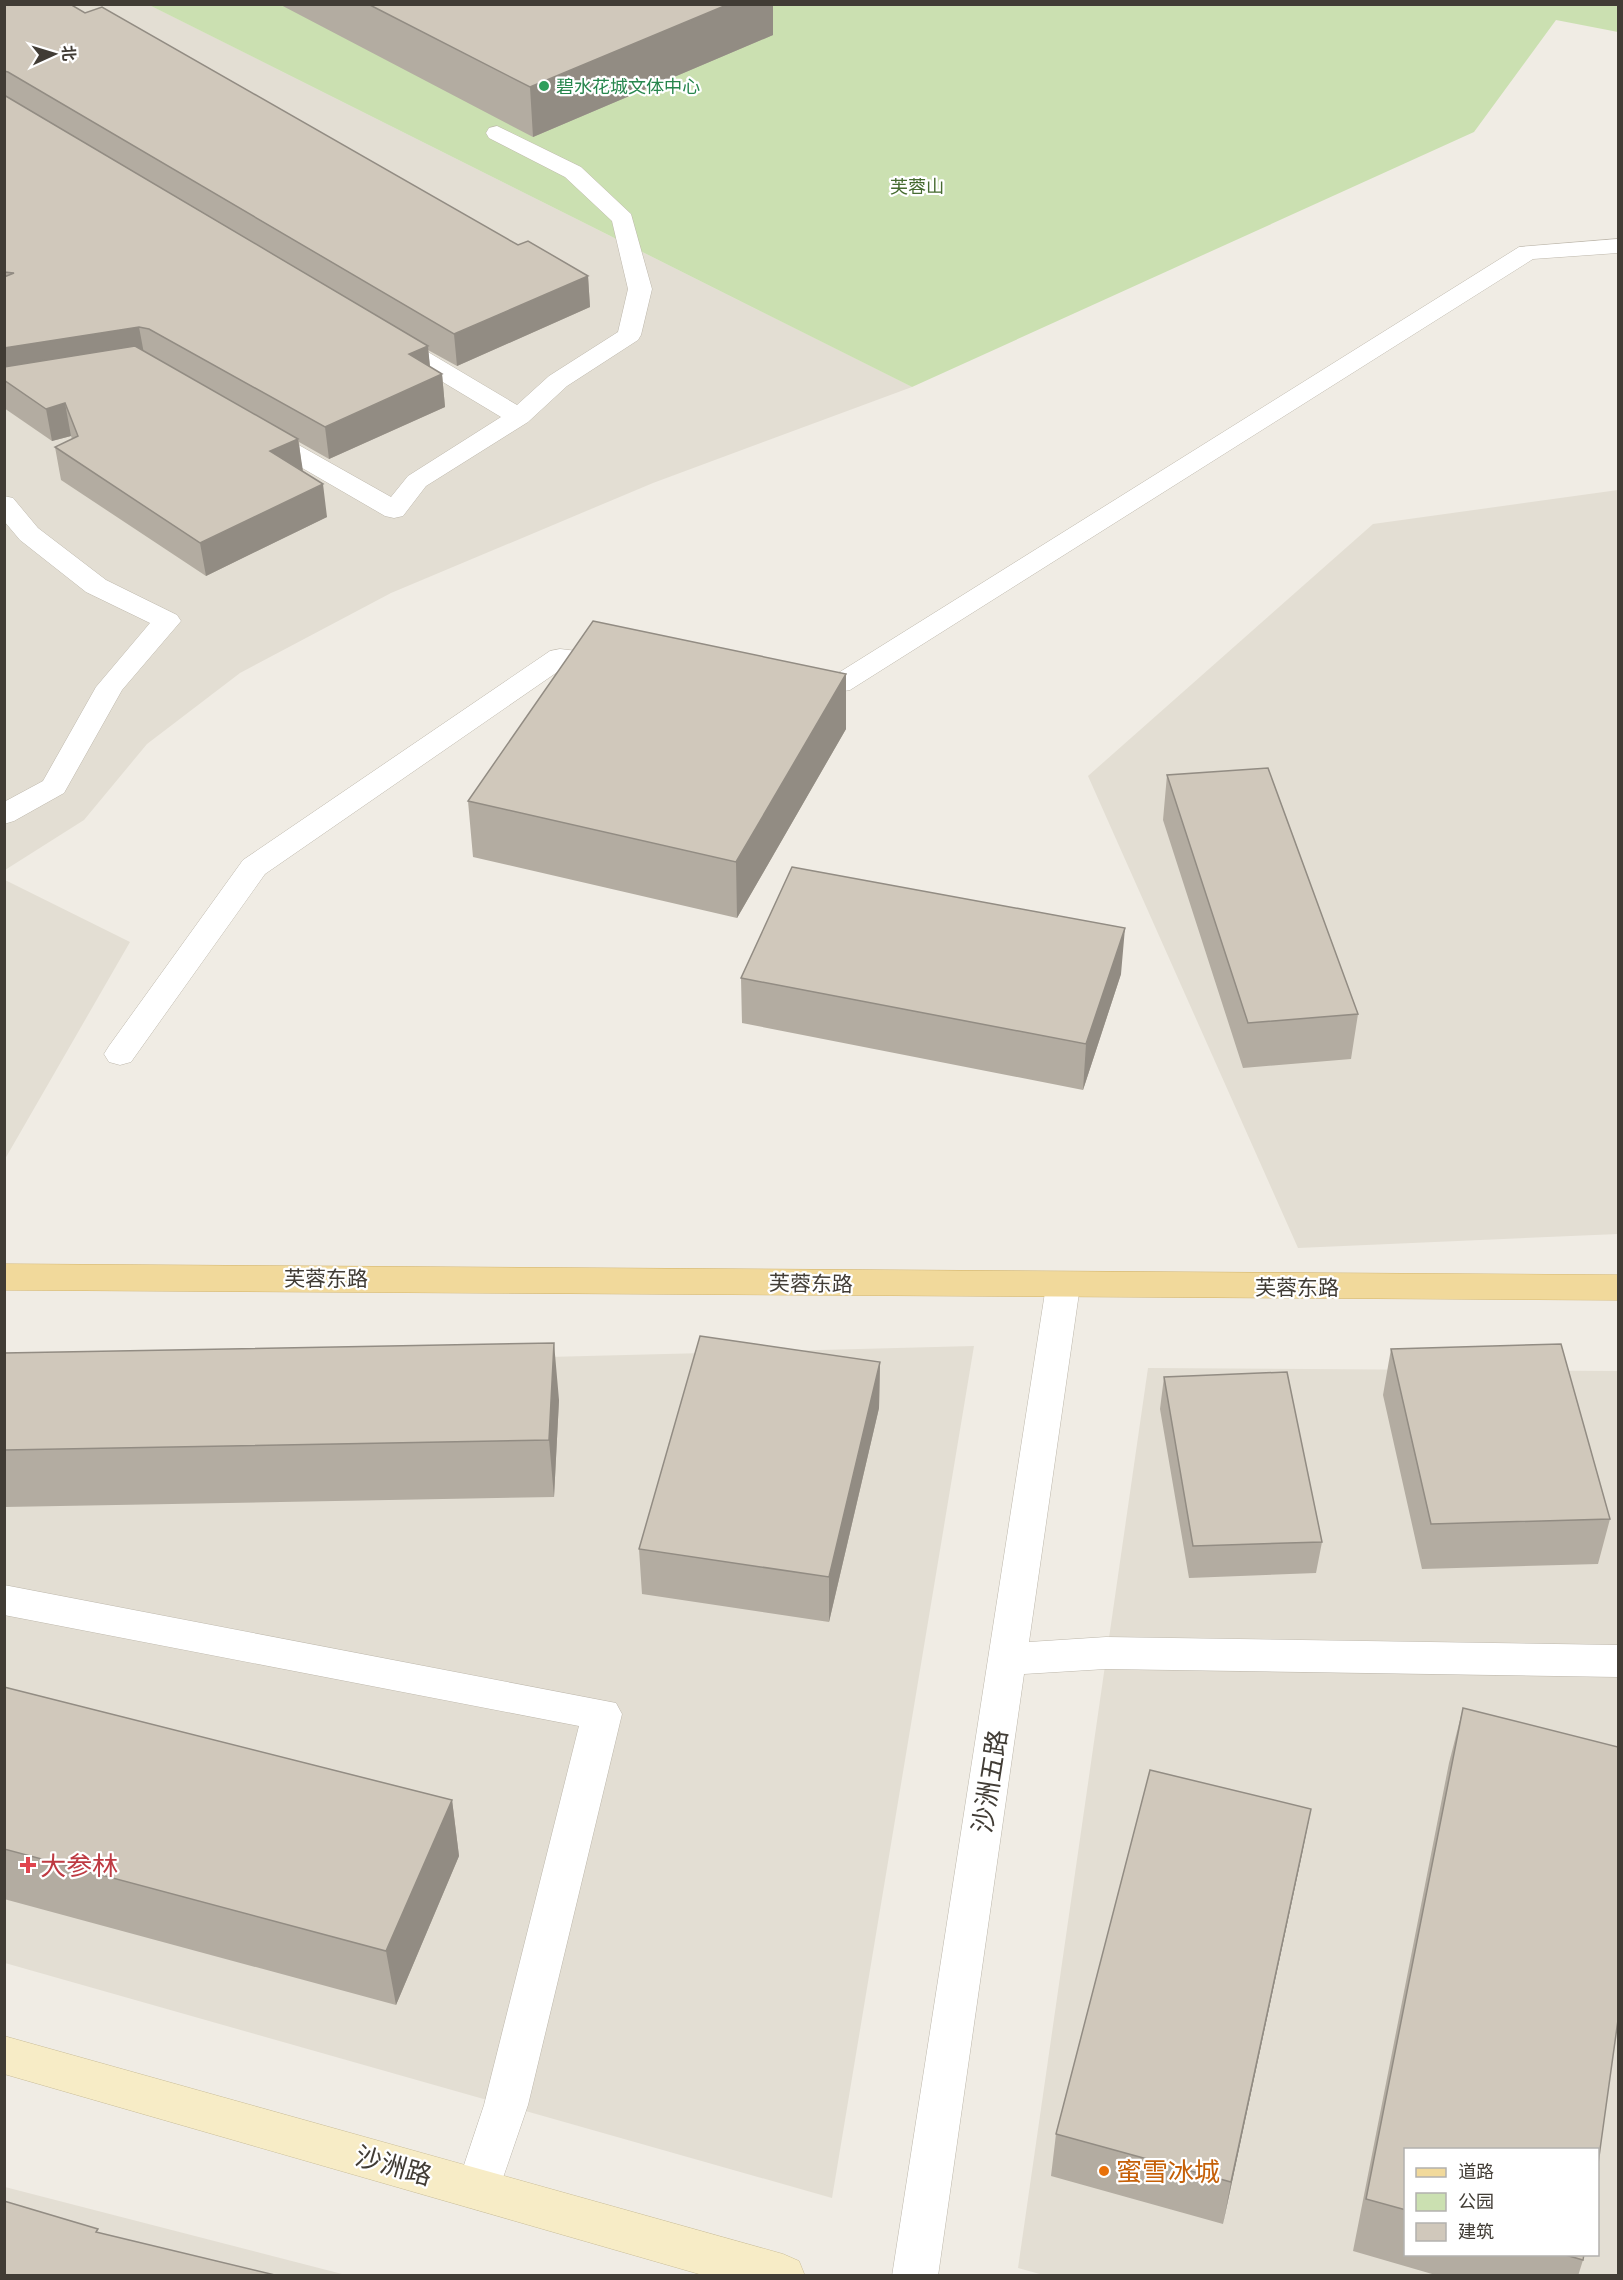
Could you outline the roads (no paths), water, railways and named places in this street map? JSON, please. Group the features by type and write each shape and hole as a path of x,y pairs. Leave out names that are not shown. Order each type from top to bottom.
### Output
{"main road":[{"name":"芙蓉东路","path":"4,1277 434,1278 1064,1286 1618,1288"},
{"name":"沙洲路","path":"4,2055 783,2276"}],"street":[{"path":"238,421 394,510 417,481 519,417 558,381 629,335 640,289 623,219 573,172 497,133"},
{"path":"782,679 840,684 1527,252 1618,246"},
{"path":"375,331 519,417"},
{"path":"4,504 17,536 96,586 168,621 110,687 54,787 4,815"},
{"path":"120,1054 254,867 560,657 642,665"},
{"name":"沙洲五路","path":"915,2276 1064,1286"},
{"path":"4,1600 602,1714 506,2105 478,2189"},
{"path":"1007,1659 1106,1653 1618,1661"}],"place":[{"name":"碧水花城文体中心","path":"544,86"},
{"name":"大参林","path":"28,1865"},
{"name":"蜜雪冰城","path":"1104,2171"}],"park label":[{"name":"芙蓉山","path":"917,186"}]}
